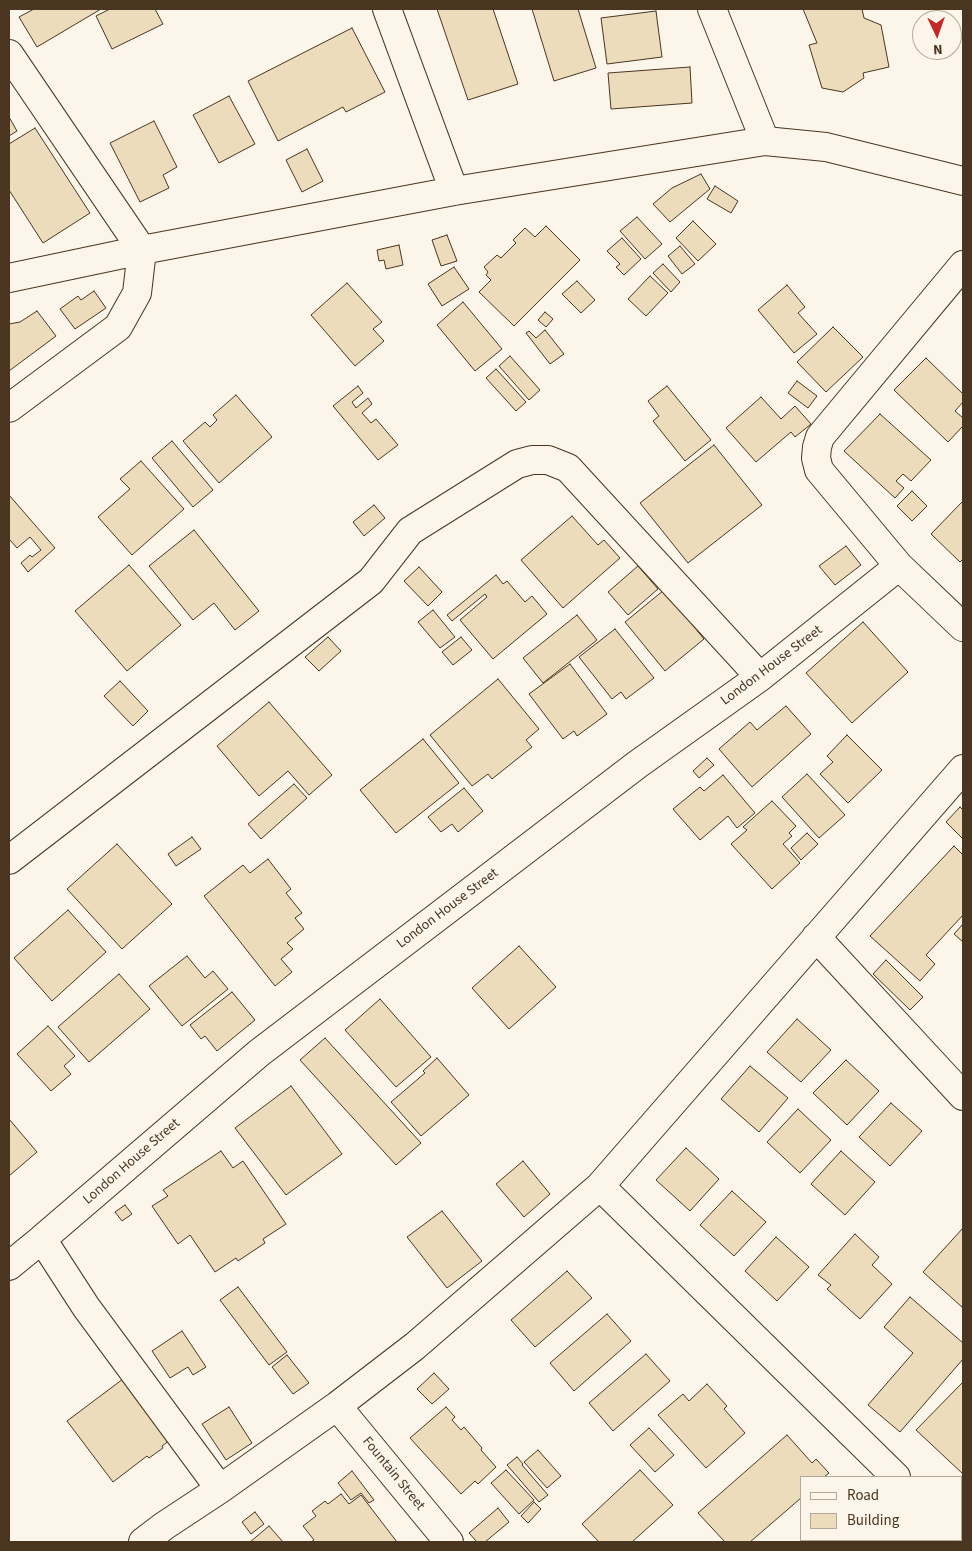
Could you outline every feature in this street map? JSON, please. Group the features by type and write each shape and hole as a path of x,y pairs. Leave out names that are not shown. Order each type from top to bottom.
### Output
{"street":[{"path":"387,9 454,191"},
{"path":"712,9 765,141"},
{"path":"9,54 142,250 137,293 118,327 9,408"},
{"path":"9,278 142,250 454,191 765,141 826,147 963,181"},
{"path":"963,265 820,437 816,458 819,470 899,566 963,627"},
{"path":"9,860 371,581 410,531 517,464 532,460 548,460 568,468 760,677"},
{"name":"London House Street","path":"9,1266 259,1053 638,764 760,677 899,566"},
{"path":"143,1542 337,1406 415,1346 600,1186 963,769"},
{"path":"816,938 963,1096"},
{"path":"600,1186 895,1476"},
{"path":"42,1239 86,1307 220,1489"},
{"name":"Fountain Street","path":"337,1406 449,1542"}],"building":[{"path":"34,9 101,9 37,47 19,17"},
{"path":"110,9 155,9 163,24 112,49 96,16"},
{"path":"437,9 493,9 518,84 468,100"},
{"path":"532,9 578,9 596,68 554,81"},
{"path":"803,9 862,9 864,18 881,25 889,67 863,73 864,78 843,92 822,88 809,45 817,43"},
{"path":"656,11 662,57 607,64 601,18"},
{"path":"352,28 385,92 346,112 343,107 278,141 248,81"},
{"path":"690,67 692,103 611,109 608,73"},
{"path":"229,96 255,144 219,163 193,115"},
{"path":"9,117 17,131 9,136"},
{"path":"154,121 177,167 163,175 169,188 140,202 110,143"},
{"path":"35,128 90,213 43,243 9,190 9,144"},
{"path":"307,149 323,181 302,192 286,160"},
{"path":"701,174 710,189 670,222 653,204 672,188"},
{"path":"715,186 738,201 731,213 707,199"},
{"path":"637,217 662,244 645,259 620,231"},
{"path":"693,221 716,244 698,261 676,238"},
{"path":"546,226 580,260 514,326 479,292 491,280 486,275 488,272 484,267 497,255 501,258 516,243 513,240 525,228 535,237"},
{"path":"447,235 457,261 441,266 432,240"},
{"path":"622,238 641,259 624,275 616,267 620,264 607,251"},
{"path":"399,245 403,265 386,269 384,260 379,261 377,250"},
{"path":"680,246 695,264 682,274 668,256"},
{"path":"663,264 680,282 671,292 653,273"},
{"path":"454,267 469,289 442,306 428,284"},
{"path":"650,276 668,293 646,316 628,299"},
{"path":"577,281 595,300 581,313 562,294"},
{"path":"347,283 382,322 373,329 384,341 355,366 311,315"},
{"path":"787,285 805,307 798,313 817,334 794,353 758,310"},
{"path":"94,291 106,308 75,329 60,309 78,296 81,300"},
{"path":"463,302 502,349 475,371 437,325"},
{"path":"37,311 56,336 9,371 9,324 20,322"},
{"path":"545,312 553,319 546,327 538,320"},
{"path":"833,327 863,357 826,392 797,362"},
{"path":"545,330 564,354 550,364 526,333 529,331 536,338"},
{"path":"510,356 540,390 529,400 499,366"},
{"path":"926,358 963,394 963,402 955,411 963,418 963,426 948,442 894,390"},
{"path":"496,369 526,402 516,411 486,378"},
{"path":"797,381 817,396 808,408 788,393"},
{"path":"358,386 363,393 352,402 356,408 368,398 372,404 362,413 371,423 376,419 398,445 378,460 333,406"},
{"path":"667,386 711,440 685,461 653,421 659,416 648,401"},
{"path":"236,395 272,437 219,483 183,441 205,422 210,427 217,420 213,415"},
{"path":"761,397 781,419 795,406 811,424 795,437 791,432 756,462 726,428"},
{"path":"880,414 931,460 911,481 903,474 896,481 904,488 895,498 844,451"},
{"path":"172,441 213,490 193,507 152,458"},
{"path":"714,445 762,505 688,563 640,503"},
{"path":"141,461 184,509 132,555 98,517 130,489 120,479"},
{"path":"912,491 927,506 912,521 897,506"},
{"path":"9,495 55,548 28,572 21,563 30,555 32,557 41,550 30,537 17,548 9,539"},
{"path":"963,501 963,559 960,562 931,534"},
{"path":"374,505 385,518 364,536 353,522"},
{"path":"572,516 598,545 604,540 620,558 563,608 521,560"},
{"path":"194,530 259,611 235,630 214,603 193,620 149,566"},
{"path":"846,546 861,565 835,585 819,566"},
{"path":"129,565 181,625 127,671 75,611"},
{"path":"638,566 658,589 628,615 608,592"},
{"path":"419,567 442,592 428,606 404,581"},
{"path":"496,575 503,584 507,581 525,602 532,596 547,614 493,659 460,620 487,597 485,594 452,621 447,615"},
{"path":"664,590 704,639 665,671 625,622"},
{"path":"433,610 455,637 440,648 418,622"},
{"path":"577,615 597,640 543,683 523,658"},
{"path":"863,622 908,672 852,723 806,673"},
{"path":"615,629 654,678 626,699 621,692 612,699 579,657"},
{"path":"328,637 341,651 319,671 305,657"},
{"path":"461,637 472,650 453,665 442,652"},
{"path":"570,664 607,714 577,736 574,731 563,739 529,694"},
{"path":"498,679 539,729 526,740 532,747 492,779 488,774 472,786 430,735"},
{"path":"120,681 148,711 133,726 104,696"},
{"path":"269,702 332,775 309,795 288,771 259,796 217,746"},
{"path":"786,706 811,734 752,787 719,749 750,722 757,730"},
{"path":"847,735 882,770 848,803 820,774 833,762 827,756"},
{"path":"423,739 459,783 396,833 360,790"},
{"path":"707,758 714,765 699,778 693,771"},
{"path":"807,774 845,815 819,838 782,797"},
{"path":"723,775 755,813 737,828 728,816 700,840 673,809 700,787 704,791"},
{"path":"294,784 307,798 261,839 248,824"},
{"path":"464,788 483,811 458,832 452,824 441,832 428,817"},
{"path":"772,801 796,826 789,833 792,836 783,844 800,863 772,889 731,844 747,830 743,827"},
{"path":"960,807 963,810 963,839 946,822"},
{"path":"807,833 818,844 801,860 791,848"},
{"path":"192,837 201,849 176,866 168,854"},
{"path":"117,844 172,904 122,949 67,889"},
{"path":"954,846 963,855 963,915 926,955 935,964 920,981 870,936"},
{"path":"268,859 291,889 286,893 302,913 295,918 304,929 287,943 293,949 281,959 292,972 275,986 204,896 243,865 250,873"},
{"path":"68,910 106,952 52,1001 14,958"},
{"path":"963,924 963,942 954,934"},
{"path":"519,946 556,987 509,1029 472,988"},
{"path":"187,956 205,978 213,971 228,989 182,1026 149,986"},
{"path":"886,960 923,997 910,1010 873,974"},
{"path":"119,974 150,1009 89,1062 58,1027"},
{"path":"232,992 255,1020 217,1051 205,1036 201,1039 190,1025"},
{"path":"380,999 431,1057 396,1087 345,1030"},
{"path":"797,1019 831,1050 801,1082 767,1052"},
{"path":"48,1026 75,1056 64,1066 71,1074 51,1091 17,1054"},
{"path":"325,1038 421,1143 396,1165 300,1060"},
{"path":"437,1058 469,1095 421,1136 391,1102 425,1073 423,1071"},
{"path":"846,1060 879,1091 847,1125 813,1093"},
{"path":"750,1066 788,1098 759,1132 721,1099"},
{"path":"291,1086 342,1154 286,1195 235,1128"},
{"path":"891,1103 922,1131 890,1166 859,1137"},
{"path":"798,1109 831,1140 800,1173 767,1142"},
{"path":"9,1119 37,1152 9,1176"},
{"path":"686,1148 719,1179 690,1211 656,1180"},
{"path":"221,1151 233,1168 243,1161 286,1224 263,1239 265,1243 238,1261 236,1258 215,1272 190,1235 178,1244 152,1206 168,1196 163,1190"},
{"path":"841,1151 875,1182 845,1215 811,1184"},
{"path":"523,1161 550,1194 524,1217 496,1184"},
{"path":"732,1191 766,1222 734,1256 700,1225"},
{"path":"125,1205 132,1214 122,1221 115,1212"},
{"path":"442,1211 482,1261 447,1288 407,1237"},
{"path":"963,1228 963,1308 923,1272"},
{"path":"855,1234 879,1257 872,1265 892,1284 860,1319 827,1289 831,1285 818,1275"},
{"path":"776,1237 809,1267 777,1301 745,1271"},
{"path":"567,1271 592,1298 535,1347 511,1320"},
{"path":"238,1287 287,1352 269,1365 220,1300"},
{"path":"910,1297 963,1343 963,1359 900,1432 868,1405 913,1353 884,1327"},
{"path":"607,1314 631,1341 574,1391 550,1363"},
{"path":"182,1331 206,1367 193,1375 188,1367 170,1378 152,1351"},
{"path":"646,1354 670,1381 613,1431 589,1403"},
{"path":"287,1355 309,1383 293,1394 272,1367"},
{"path":"434,1373 449,1389 432,1404 417,1389"},
{"path":"123,1379 170,1440 162,1446 163,1448 149,1458 147,1456 113,1482 67,1421"},
{"path":"963,1382 963,1474 916,1430"},
{"path":"707,1384 727,1406 724,1409 745,1433 706,1468 658,1415 683,1394 689,1401"},
{"path":"229,1407 252,1443 226,1460 202,1424"},
{"path":"446,1407 455,1417 452,1420 461,1430 464,1427 496,1467 478,1484 475,1481 461,1494 410,1438"},
{"path":"649,1428 674,1455 655,1472 630,1445"},
{"path":"787,1435 812,1463 816,1459 829,1473 825,1476 800,1476 800,1499 750,1542 725,1542 698,1513"},
{"path":"538,1450 561,1476 547,1488 524,1462"},
{"path":"517,1457 548,1495 539,1502 507,1465"},
{"path":"506,1470 534,1500 519,1514 491,1483"},
{"path":"640,1470 673,1505 632,1542 599,1542 582,1524"},
{"path":"352,1471 374,1500 369,1503 361,1493 351,1500 338,1483"},
{"path":"341,1494 349,1504 361,1495 397,1542 311,1542 314,1540 303,1526 316,1516 312,1511 325,1501 328,1504"},
{"path":"534,1502 541,1509 528,1523 521,1516"},
{"path":"498,1508 509,1522 485,1542 477,1542 469,1533"},
{"path":"255,1512 264,1524 251,1534 242,1522"},
{"path":"269,1526 283,1542 250,1542"}]}
